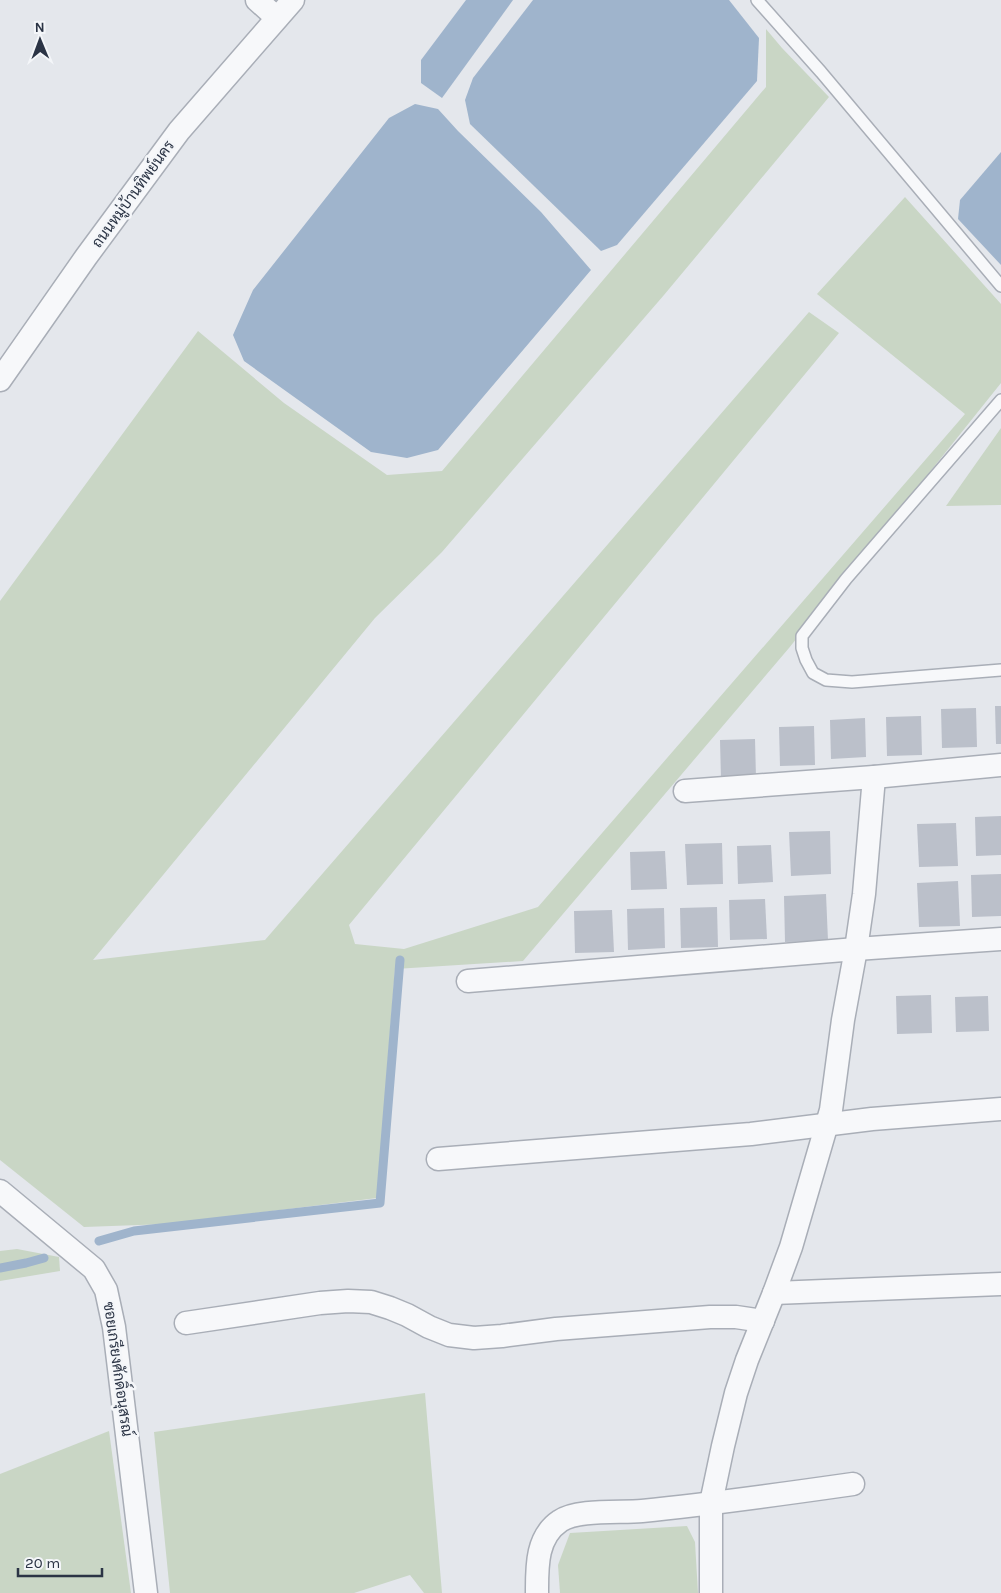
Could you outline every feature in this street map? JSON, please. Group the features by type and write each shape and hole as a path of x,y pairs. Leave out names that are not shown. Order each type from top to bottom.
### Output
{"street":[{"path":"258,0 277,18"},
{"name":"ถนนหมู่บ้านทิพย์นคร","path":"0,380 92,249 179,131 293,0"},
{"path":"685,791 874,777 1001,765"},
{"path":"711,1593 712,1503 736,1393 791,1247 831,1110 843,1020 864,894 874,777"},
{"path":"468,981 856,949 1001,940"},
{"path":"438,1159 751,1134 828,1123 1001,1109"},
{"name":"ซอยเกรียงศักดิ์อนุสรณ์","path":"0,1191 94,1269 106,1290 114,1327 146,1593"},
{"path":"774,1292 1001,1284"},
{"path":"186,1323 320,1303 348,1301 370,1302 390,1308 429,1327 449,1334 474,1338 565,1328 710,1317 736,1317 763,1321"},
{"path":"537,1593 537,1566 541,1544 549,1529 573,1514 640,1511 853,1484"}],"lane":[{"path":"757,0 821,72 1001,286"},
{"path":"1001,400 846,579 802,636 802,648 813,673 826,680 852,682 1001,670"}],"green space":[{"path":"766,29 829,97 664,295 442,552 375,618 93,960 265,940 809,312 839,333 349,925 355,944 404,949 538,907 965,414 817,294 905,197 1001,304 1001,383 789,648 523,961 395,969 377,1198 167,1224 84,1227 0,1160 0,601 198,331 284,403 387,475 442,471 766,87"},
{"path":"1001,428 1001,505 946,506"},
{"path":"17,1249 59,1257 60,1271 0,1281 0,1251"},
{"path":"425,1393 442,1593 424,1593 410,1575 354,1593 170,1593 154,1432"},
{"path":"109,1431 131,1593 0,1593 0,1474"},
{"path":"687,1526 695,1542 698,1593 560,1593 558,1565 570,1533"}],"water":[{"path":"466,0 513,0 442,98 421,83 421,60"},
{"path":"533,0 729,0 759,38 757,81 617,245 601,251 470,124 465,100 473,78"},
{"path":"415,104 438,109 541,212 591,270 438,450 407,458 371,452 244,361 233,335 253,290 389,118"},
{"path":"1001,152 1001,265 958,219 960,200"}],"building":[{"path":"995,706 1001,706 1001,744 996,744"},
{"path":"976,708 977,747 942,748 941,709"},
{"path":"921,716 922,755 887,756 886,717"},
{"path":"865,718 866,757 831,759 830,720"},
{"path":"814,726 815,765 780,766 779,727"},
{"path":"755,739 756,778 721,779 720,740"},
{"path":"1001,816 1001,855 976,856 975,817"},
{"path":"956,823 958,866 919,867 917,824"},
{"path":"830,831 831,874 791,876 789,832"},
{"path":"722,843 723,884 687,885 685,844"},
{"path":"771,845 773,882 738,884 737,846"},
{"path":"665,851 667,889 631,890 630,852"},
{"path":"1001,874 1001,916 972,917 971,875"},
{"path":"958,881 960,926 919,927 917,883"},
{"path":"826,894 828,941 785,942 784,896"},
{"path":"765,899 767,939 730,940 729,900"},
{"path":"717,907 718,947 681,948 680,908"},
{"path":"664,908 665,948 628,950 627,909"},
{"path":"612,910 614,952 575,953 574,911"},
{"path":"931,995 932,1033 897,1034 896,996"},
{"path":"988,996 989,1031 956,1032 955,997"}],"waterway":[{"path":"99,1241 134,1231 380,1203 400,960"},
{"path":"0,1268 44,1258"}]}
